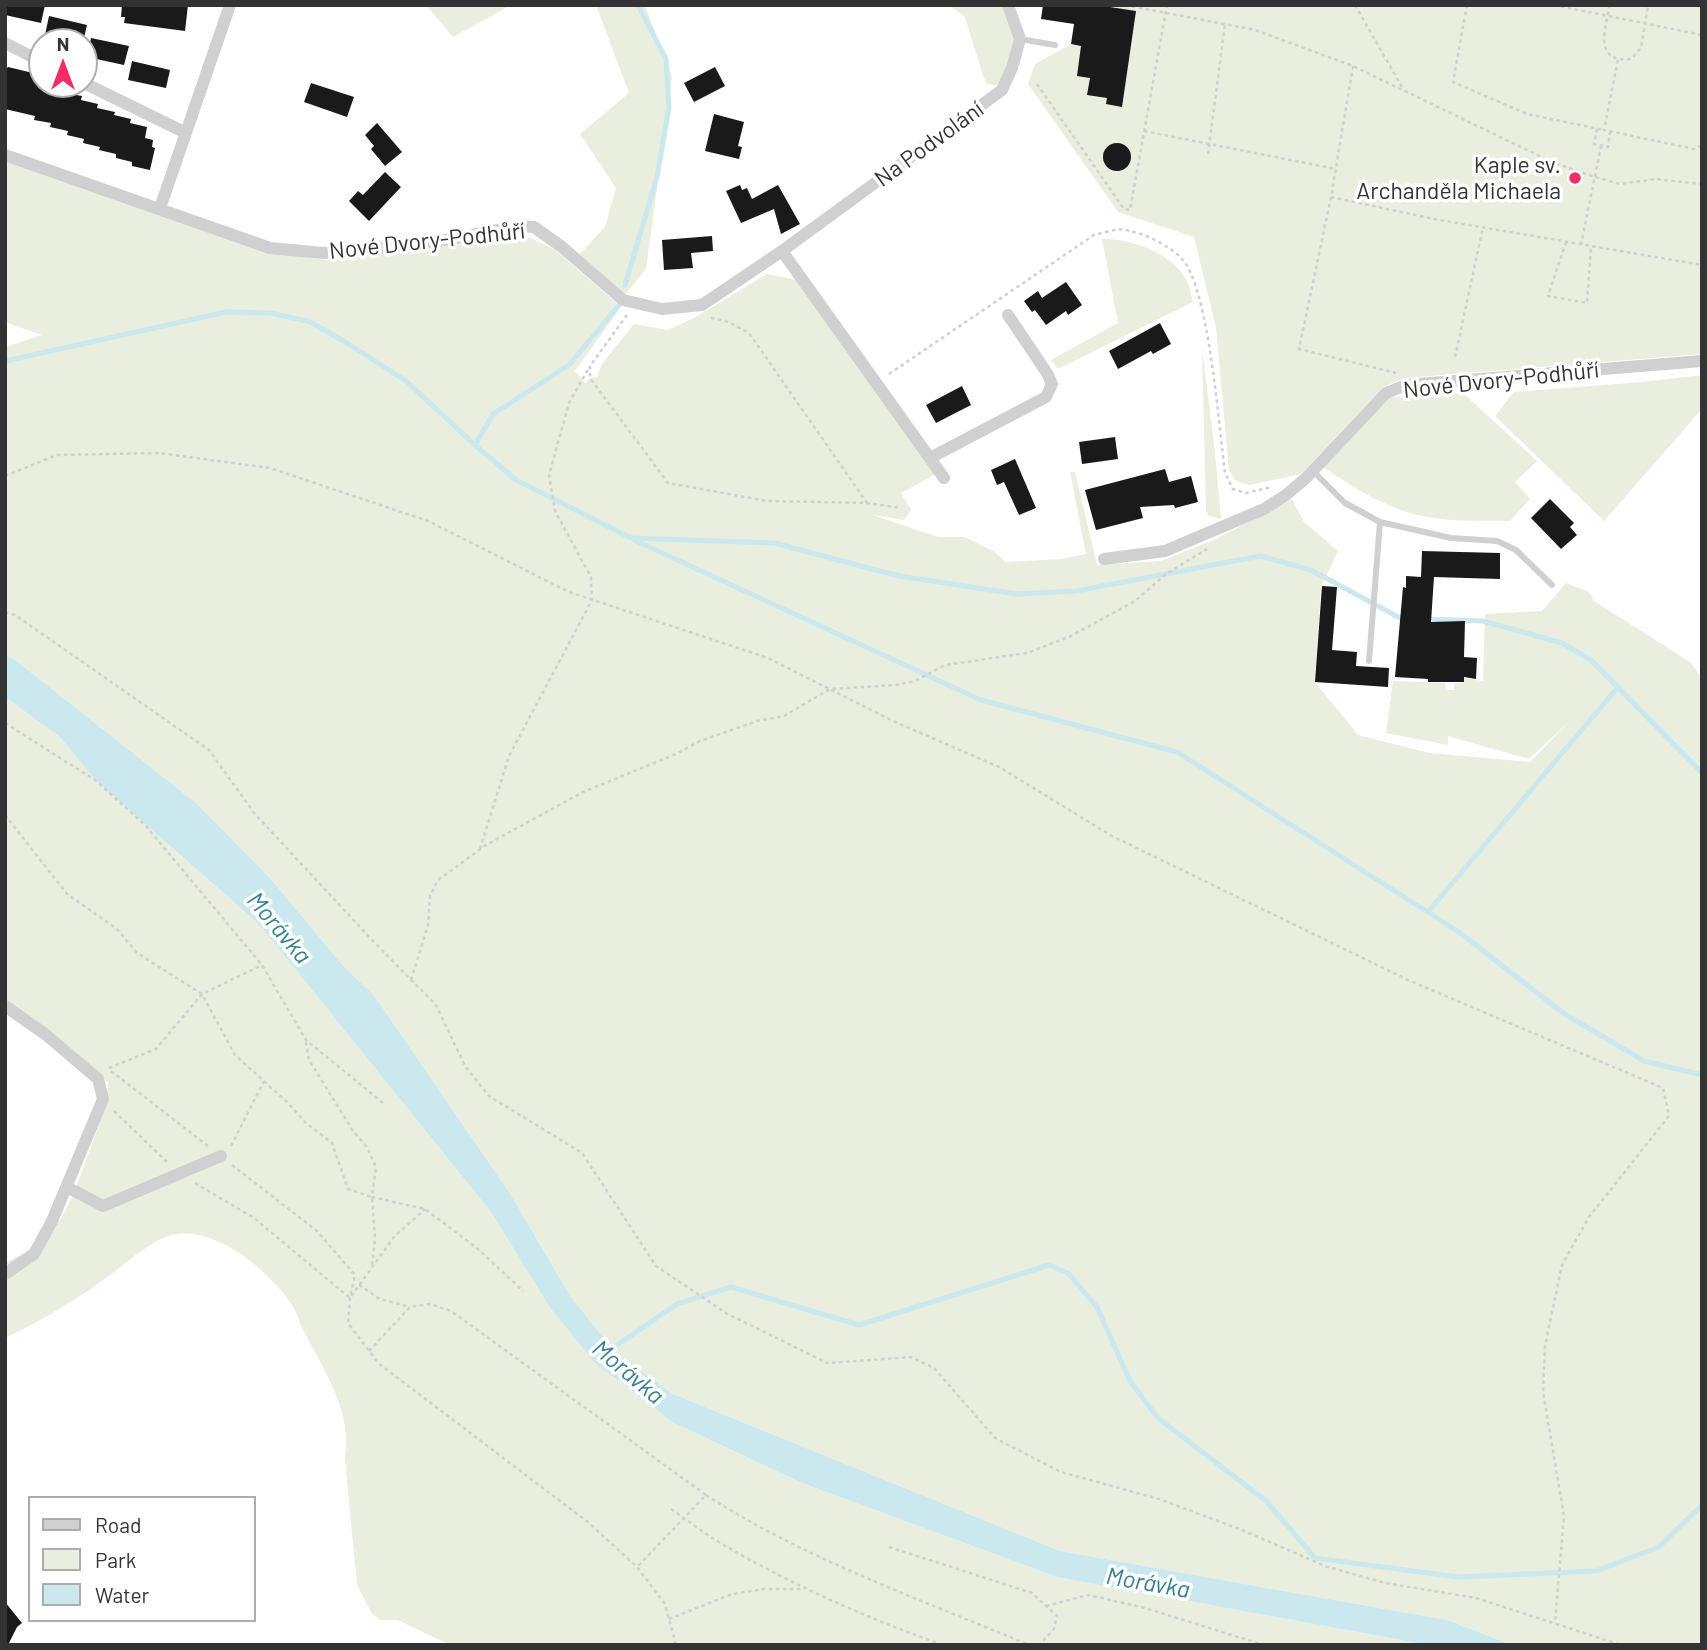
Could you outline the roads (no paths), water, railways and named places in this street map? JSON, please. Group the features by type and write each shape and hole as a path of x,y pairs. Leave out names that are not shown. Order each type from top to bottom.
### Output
{"street":[{"path":"160,208 230,5"},
{"path":"1008,5 1020,39"},
{"name":"Na Podvolání","path":"782,251 1002,90 1012,68 1020,39"},
{"path":"5,43 28,55"},
{"path":"98,90 186,133"},
{"name":"Nové Dvory-Podhůří","path":"5,155 270,248 324,253 445,240 519,226 534,227 562,247 623,300 662,309 702,305 782,251"},
{"path":"782,251 944,478"},
{"path":"930,458 1046,397 1052,384 1047,373 1008,315"},
{"name":"Nové Dvory-Podhůří","path":"1104,559 1165,551 1264,509 1286,495 1313,471 1386,393 1406,385 1702,361"},
{"path":"5,1006 45,1034 97,1079 103,1099 67,1187 34,1254 5,1274"},
{"path":"67,1187 103,1206 221,1156"}],"lane":[{"path":"1020,39 1055,45"},
{"path":"1313,471 1345,503 1380,522 1451,538 1497,541 1516,550 1552,585"},
{"path":"1370,661 1380,522"}],"water":[{"name":"Morávka","path":"5,655 14,659 196,803 270,878 344,967 373,994 511,1195 570,1296 615,1352 673,1394 1060,1551 1447,1620 1512,1645 1429,1645 1057,1577 802,1483 674,1423 595,1363 550,1308 491,1212 259,924 95,780 60,737 5,697"}],"waterway":[{"path":"625,285 657,177 669,108 666,59 638,5"},
{"path":"475,445 493,414 569,365 619,305"},
{"path":"5,361 226,312 270,313 308,321 344,341 406,381 516,480 631,538 774,543 899,576 1017,594 1076,591 1260,556 1311,570 1400,618 1407,618"},
{"path":"634,540 981,700 1177,752 1459,932 1563,1013 1644,1061 1702,1075"},
{"path":"1424,619 1483,621 1562,643 1591,660 1702,773"},
{"path":"1428,912 1618,687"},
{"name":"Morávka","path":"607,1352 677,1304 731,1287 859,1325 1049,1265 1068,1273 1097,1307 1130,1381 1158,1418 1266,1501 1315,1558 1458,1577 1596,1571 1659,1547 1702,1505"}],"place":[{"name":"Kaple sv. Archanděla Michaela","path":"1575,178"}]}
